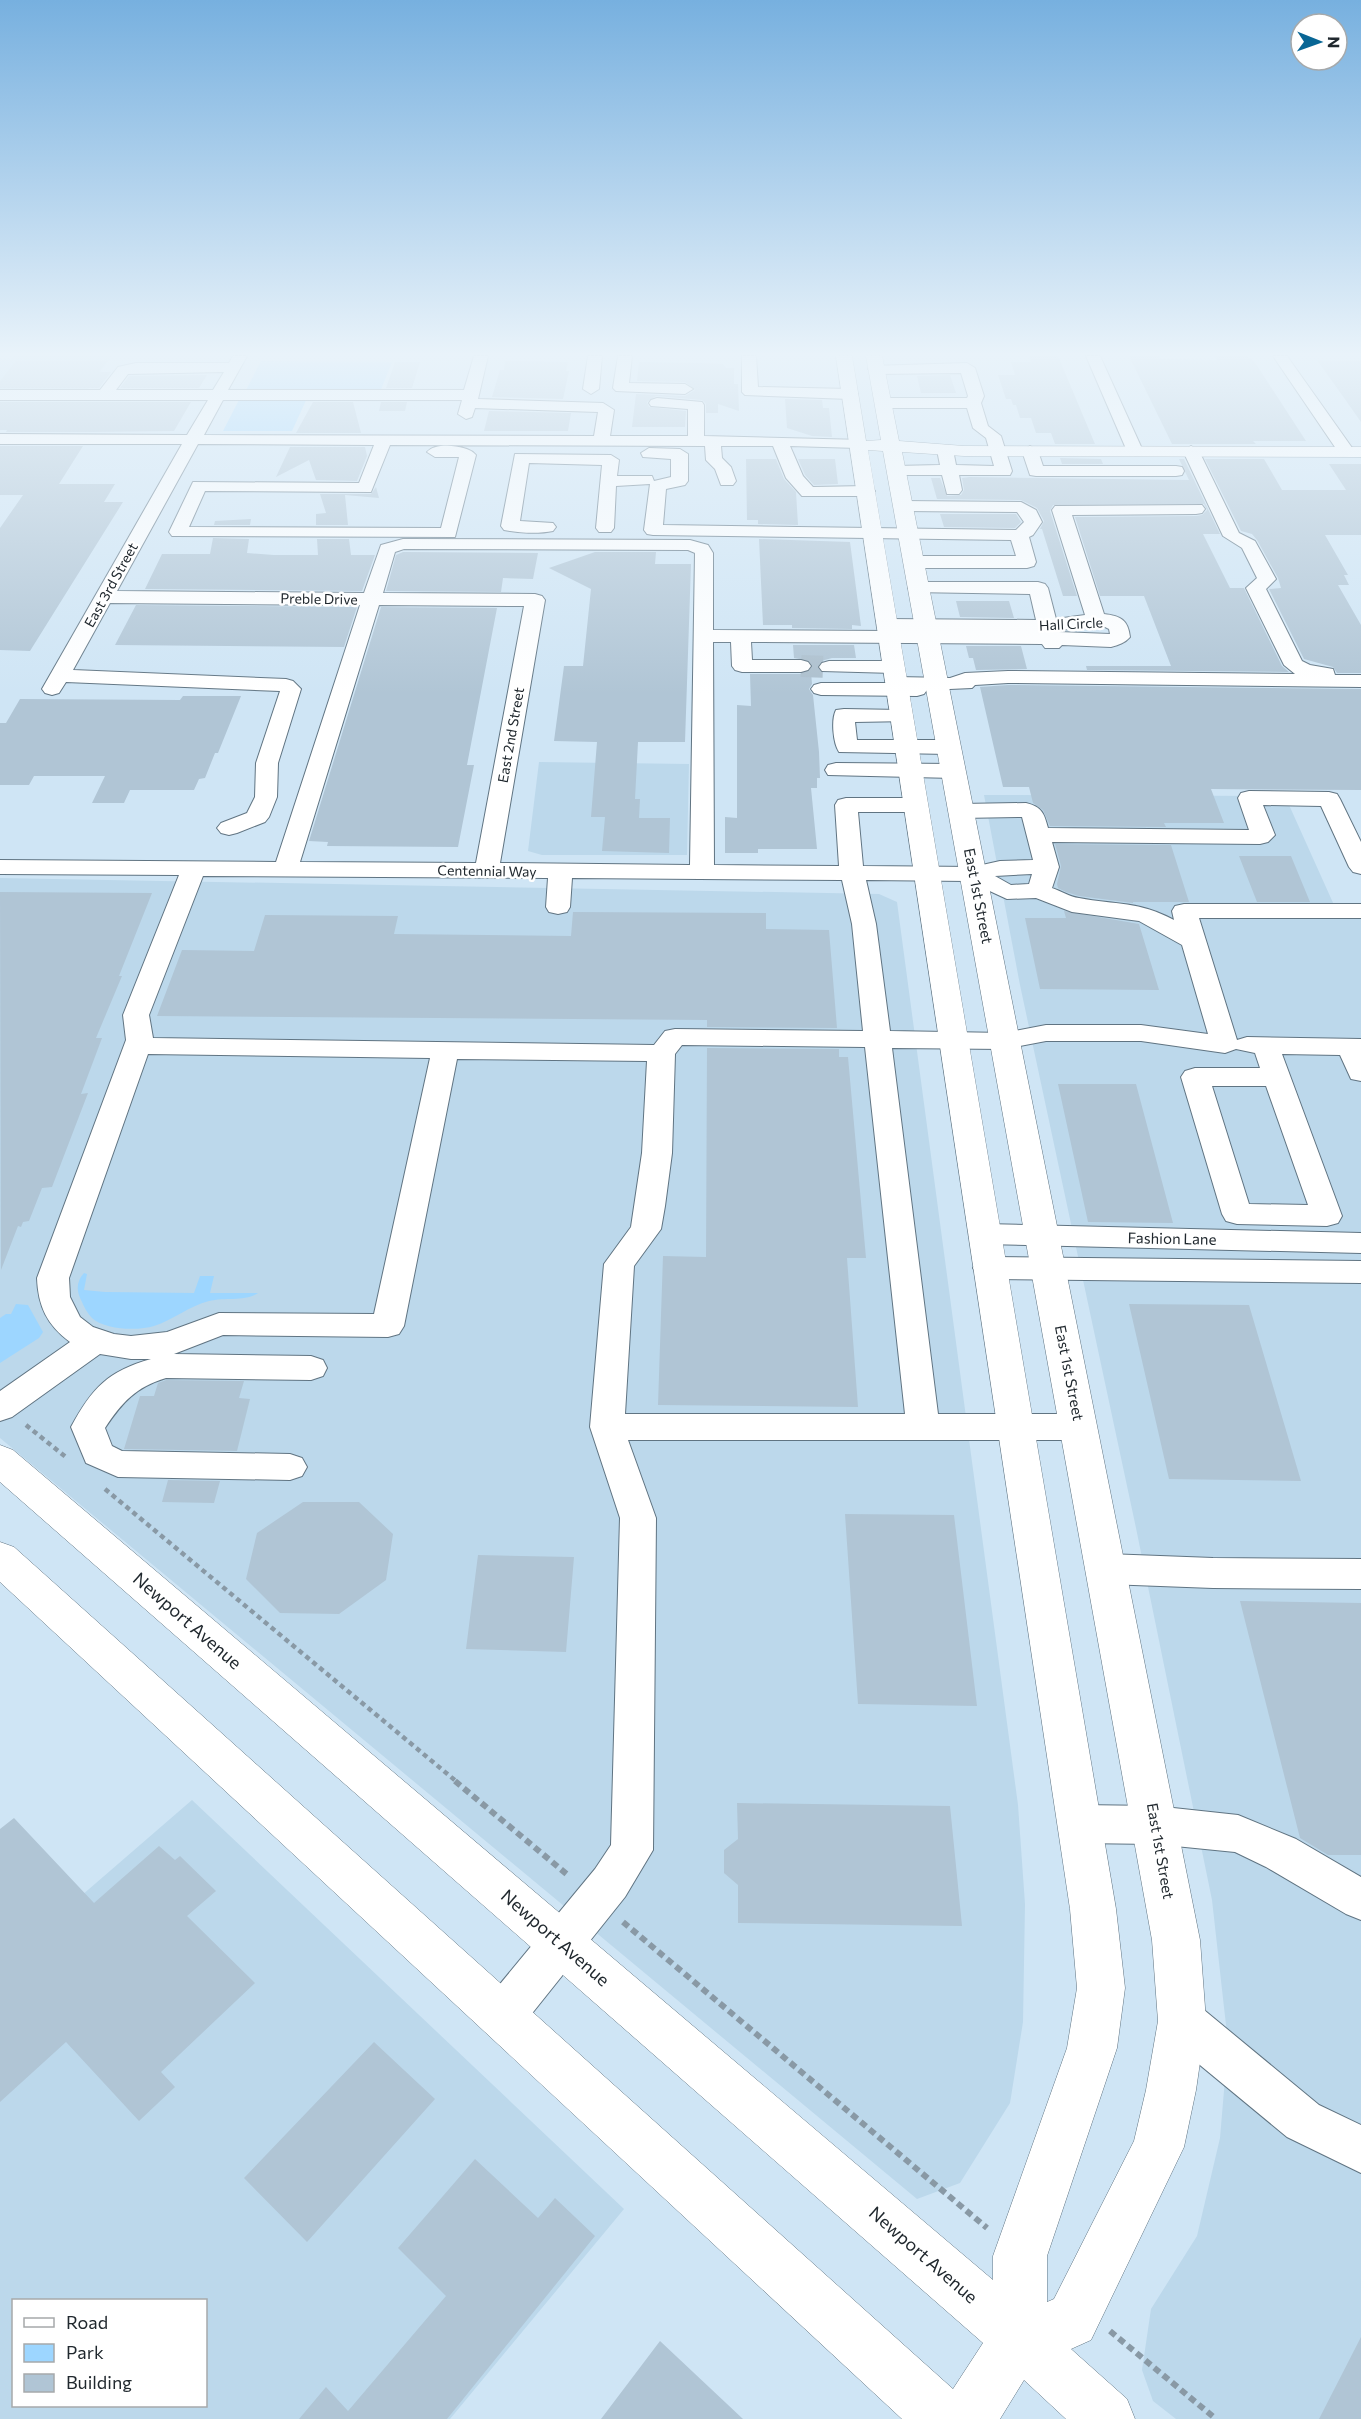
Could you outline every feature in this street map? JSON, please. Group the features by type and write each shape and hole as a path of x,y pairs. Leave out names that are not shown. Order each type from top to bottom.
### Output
{"main road":[{"path":"862,469 1093,1909 1101,1988 1092,2048 1020,2256 1019,2338 967,2419"},
{"name":"East 1st Street","path":"896,471 927,631 941,682 949,747 1155,1825 1176,1940 1182,2021 1171,2090 1158,2147 1080,2306 1072,2321 1019,2338"},
{"name":"Newport Avenue","path":"0,1460 1019,2338 1107,2419"},
{"path":"0,1558 944,2419"}],"street":[{"name":"East 3rd Street","path":"176,469 56,682 132,679 256,683 286,685 291,689 267,763 266,797 257,817 229,828"},
{"path":"353,532 372,469"},
{"path":"140,534 449,532 463,469"},
{"path":"519,469 510,526 605,537"},
{"path":"605,537 610,469"},
{"path":"651,469 653,530 699,538"},
{"path":"608,481 652,483 680,481 680,469"},
{"path":"724,469 727,481"},
{"path":"790,469 808,492 866,491"},
{"path":"896,471 1004,471 1003,469"},
{"path":"286,868 387,549 396,544 605,537 699,538 871,533 1019,535 1027,531 1033,522 1030,514 1026,469"},
{"path":"1035,469 1036,471 1176,471"},
{"path":"1200,469 1232,536 1249,545 1267,579 1256,588 1294,665 1299,670 1313,672 1361,673"},
{"path":"901,499 953,491 948,471"},
{"path":"167,485 365,488"},
{"path":"178,532 199,486"},
{"path":"258,532 275,486"},
{"path":"901,499 1030,498"},
{"path":"1096,620 1061,510 1196,510"},
{"path":"914,562 1027,562 1019,535"},
{"path":"699,538 704,553 702,872"},
{"path":"918,588 1038,588 1058,666 1052,670 941,682"},
{"name":"Preble Drive","path":"104,597 535,600"},
{"name":"East 2nd Street","path":"487,871 535,600"},
{"name":"Hall Circle","path":"703,636 927,631 1049,632 1105,641 1120,637 1119,626 1107,620 1096,620 1049,632"},
{"path":"741,636 742,666 801,666"},
{"path":"1105,641 1115,661 1120,664 1205,664"},
{"path":"829,667 896,680 969,685 1010,683 1025,679 1361,681"},
{"path":"821,689 896,680"},
{"path":"901,716 844,715 847,747 949,747"},
{"path":"836,770 954,771"},
{"path":"1038,835 1260,837 1263,835 1250,798 1329,799 1361,867"},
{"path":"915,805 846,805 852,873 864,924 923,1427"},
{"path":"961,811 1026,810 1032,813 1047,867 1039,891"},
{"name":"Centennial Way","path":"0,867 973,874 1000,868 1047,867"},
{"path":"195,867 136,1016 140,1040 53,1278 52,1291 62,1318 71,1329 95,1341 124,1348 151,1347 194,1336 219,1323 388,1326 445,1051"},
{"path":"558,907 561,871"},
{"path":"973,874 1007,892 1039,891 1072,905 1131,911 1148,916 1193,941"},
{"path":"1225,1045 1184,911 1361,911"},
{"path":"502,2016 597,1899 632,1850 638,1518 607,1427 619,1264 646,1229 657,1153 661,1053 675,1037 1005,1041 1050,1052 1146,1053 1225,1045 1355,1047 1361,1073"},
{"path":"138,1046 661,1053"},
{"path":"1266,1046 1327,1216 1237,1214 1195,1077 1277,1077"},
{"name":"Fashion Lane","path":"984,1234 1046,1252 1293,1271 1361,1272"},
{"path":"1283,1242 1293,1271"},
{"name":"Fashion Lane","path":"989,1268 1046,1252 1283,1242 1361,1243"},
{"path":"13,1416 95,1341"},
{"path":"290,1467 254,1475 137,1473 110,1475 98,1454 88,1427 108,1395 136,1375 166,1366 311,1368"},
{"path":"607,1427 1079,1427"},
{"path":"1107,1569 1214,1573 1361,1574"},
{"path":"1079,1824 1155,1825 1239,1834 1281,1853 1361,1900"},
{"path":"1182,2021 1303,2121 1361,2150"}],"path":[{"path":"13,1416 75,1464"},
{"path":"110,1475 597,1899 957,2203"},
{"path":"1140,2356 1216,2419"}],"shaded area":[{"path":"539,762 689,764 687,855 542,855 528,851"},
{"path":"984,795 1285,796 1334,905 1361,907 1361,2419 1176,2419 1153,2401 1142,2370 1151,2309 1197,2236 1220,2138 1228,2043 1212,1900 1136,1528 1020,985"},
{"path":"0,878 879,894 897,902 1018,1805 1025,1904 1023,2022 1010,2103 960,2183 917,2199 0,1438"},
{"path":"192,1800 624,2209 450,2419 0,2419 0,1966"}],"green space":[{"path":"84,1273 87,1274 84,1290 194,1293 200,1276 214,1276 210,1293 258,1293 253,1296 202,1303 154,1326 139,1329 113,1327 92,1318 80,1298 78,1283"},
{"path":"16,1304 28,1305 43,1332 39,1338 0,1363 0,1318 11,1314"}],"building":[{"path":"0,469 69,469 59,484 115,484 104,502 123,502 30,651 0,650 0,528 23,495 0,495"},
{"path":"280,469 292,469 276,477"},
{"path":"312,469 362,469 357,481 316,480"},
{"path":"746,469 780,469 784,479 796,492 798,525 758,524 758,520 747,520"},
{"path":"802,469 836,469 838,484 814,485"},
{"path":"1184,469 1189,469 1220,534 1203,534 1230,588 1244,588 1282,666 1289,672 1087,670 1086,666 1171,666 1144,596 1100,596 1075,517 1196,516 1202,515 1207,510 1204,504 1053,505 1050,511 1077,596 1063,596 1042,529 1040,529 1044,521 1037,508 1021,500 937,499 931,478 940,478 947,496 961,495 964,490 962,478 970,477 1189,480"},
{"path":"1210,469 1270,469 1282,490 1346,490 1332,469 1361,469 1361,535 1325,535 1348,575 1344,575 1349,585 1338,585 1361,625 1361,673 1337,673 1333,667 1304,659 1269,589 1281,588 1278,578 1257,540 1252,534 1241,531"},
{"path":"376,487 379,498 345,495 348,525 316,525 316,514 326,513 320,494 371,494"},
{"path":"940,514 1016,514 1021,522 1015,528 944,527"},
{"path":"251,519 250,525 214,525 215,521"},
{"path":"213,538 249,539 247,553 274,555 318,555 317,539 349,539 351,555 375,555 362,591 145,589 162,554 210,554"},
{"path":"759,539 850,542 861,626 852,625 852,629 763,625"},
{"path":"403,552 538,553 533,579 503,578 501,592 386,591 396,555"},
{"path":"595,552 656,552 655,564 691,564 685,742 638,742 635,799 640,799 639,818 670,818 669,853 602,851 605,817 591,817 597,742 554,741 564,666 583,666 591,589 549,568"},
{"path":"956,601 1009,601 1014,618 960,617"},
{"path":"136,605 357,607 344,647 115,645"},
{"path":"381,607 497,608 467,765 474,765 458,847 327,846 328,842 309,841"},
{"path":"793,645 854,645 856,658 832,658 821,661 817,667 820,672 811,672 812,684 809,689 813,695 820,778 817,778 817,788 811,788 817,849 758,849 758,853 725,853 725,817 737,818 737,705 751,706 750,674 801,674 810,671 813,666 810,661 794,658"},
{"path":"966,646 1021,646 1027,669 976,670 973,658 969,658"},
{"path":"1008,685 1361,689 1361,790 1211,789 1224,823 1164,823 1166,827 1050,826 1043,810 1033,803 1029,787 1003,787 980,687"},
{"path":"183,696 241,696 218,753 215,753 205,778 199,779 194,790 130,790 124,803 92,803 105,776 34,776 29,785 0,785 0,723 6,723 20,699 180,700"},
{"path":"1055,844 1171,845 1189,902 1133,903 1079,896 1066,892 1058,888 1057,884 1061,866"},
{"path":"1239,856 1291,856 1310,902 1257,902"},
{"path":"0,892 152,893 119,976 122,976 96,1038 102,1038 81,1094 88,1093 52,1187 42,1188 29,1221 23,1222 21,1227 18,1226 1,1270"},
{"path":"1064,911 1139,924 1159,990 1040,989 1025,918 1066,918"},
{"path":"573,912 766,913 766,929 829,930 837,1028 707,1027 707,1020 157,1016 182,950 254,951 265,915 398,916 394,934 571,936"},
{"path":"707,1048 839,1049 839,1057 848,1057 866,1258 847,1258 858,1407 658,1405 663,1256 706,1257"},
{"path":"1058,1084 1136,1084 1173,1223 1088,1222"},
{"path":"1129,1304 1249,1305 1301,1481 1169,1479"},
{"path":"166,1380 244,1381 239,1398 250,1399 237,1451 124,1449 140,1396 154,1396 158,1383"},
{"path":"168,1480 220,1481 214,1503 162,1502"},
{"path":"303,1502 359,1502 393,1534 386,1580 339,1614 280,1613 246,1579 257,1533"},
{"path":"845,1514 954,1515 977,1706 858,1704"},
{"path":"478,1555 574,1557 566,1652 466,1649"},
{"path":"1240,1601 1361,1603 1361,1855 1328,1855 1300,1838"},
{"path":"737,1803 950,1806 962,1926 738,1923 738,1885 724,1873 724,1850 738,1839"},
{"path":"14,1818 94,1903 159,1846 175,1860 180,1856 216,1891 187,1916 255,1983 161,2072 175,2087 139,2121 66,2042 0,2102 0,1829"},
{"path":"374,2042 435,2099 307,2242 244,2178"},
{"path":"475,2159 538,2218 555,2198 595,2236 447,2419 299,2419 326,2387 348,2411 446,2296 398,2248"},
{"path":"1361,2337 1361,2419 1319,2419"},
{"path":"660,2341 743,2419 601,2419"}],"tunnel":[{"path":"801,666 829,667"}]}
